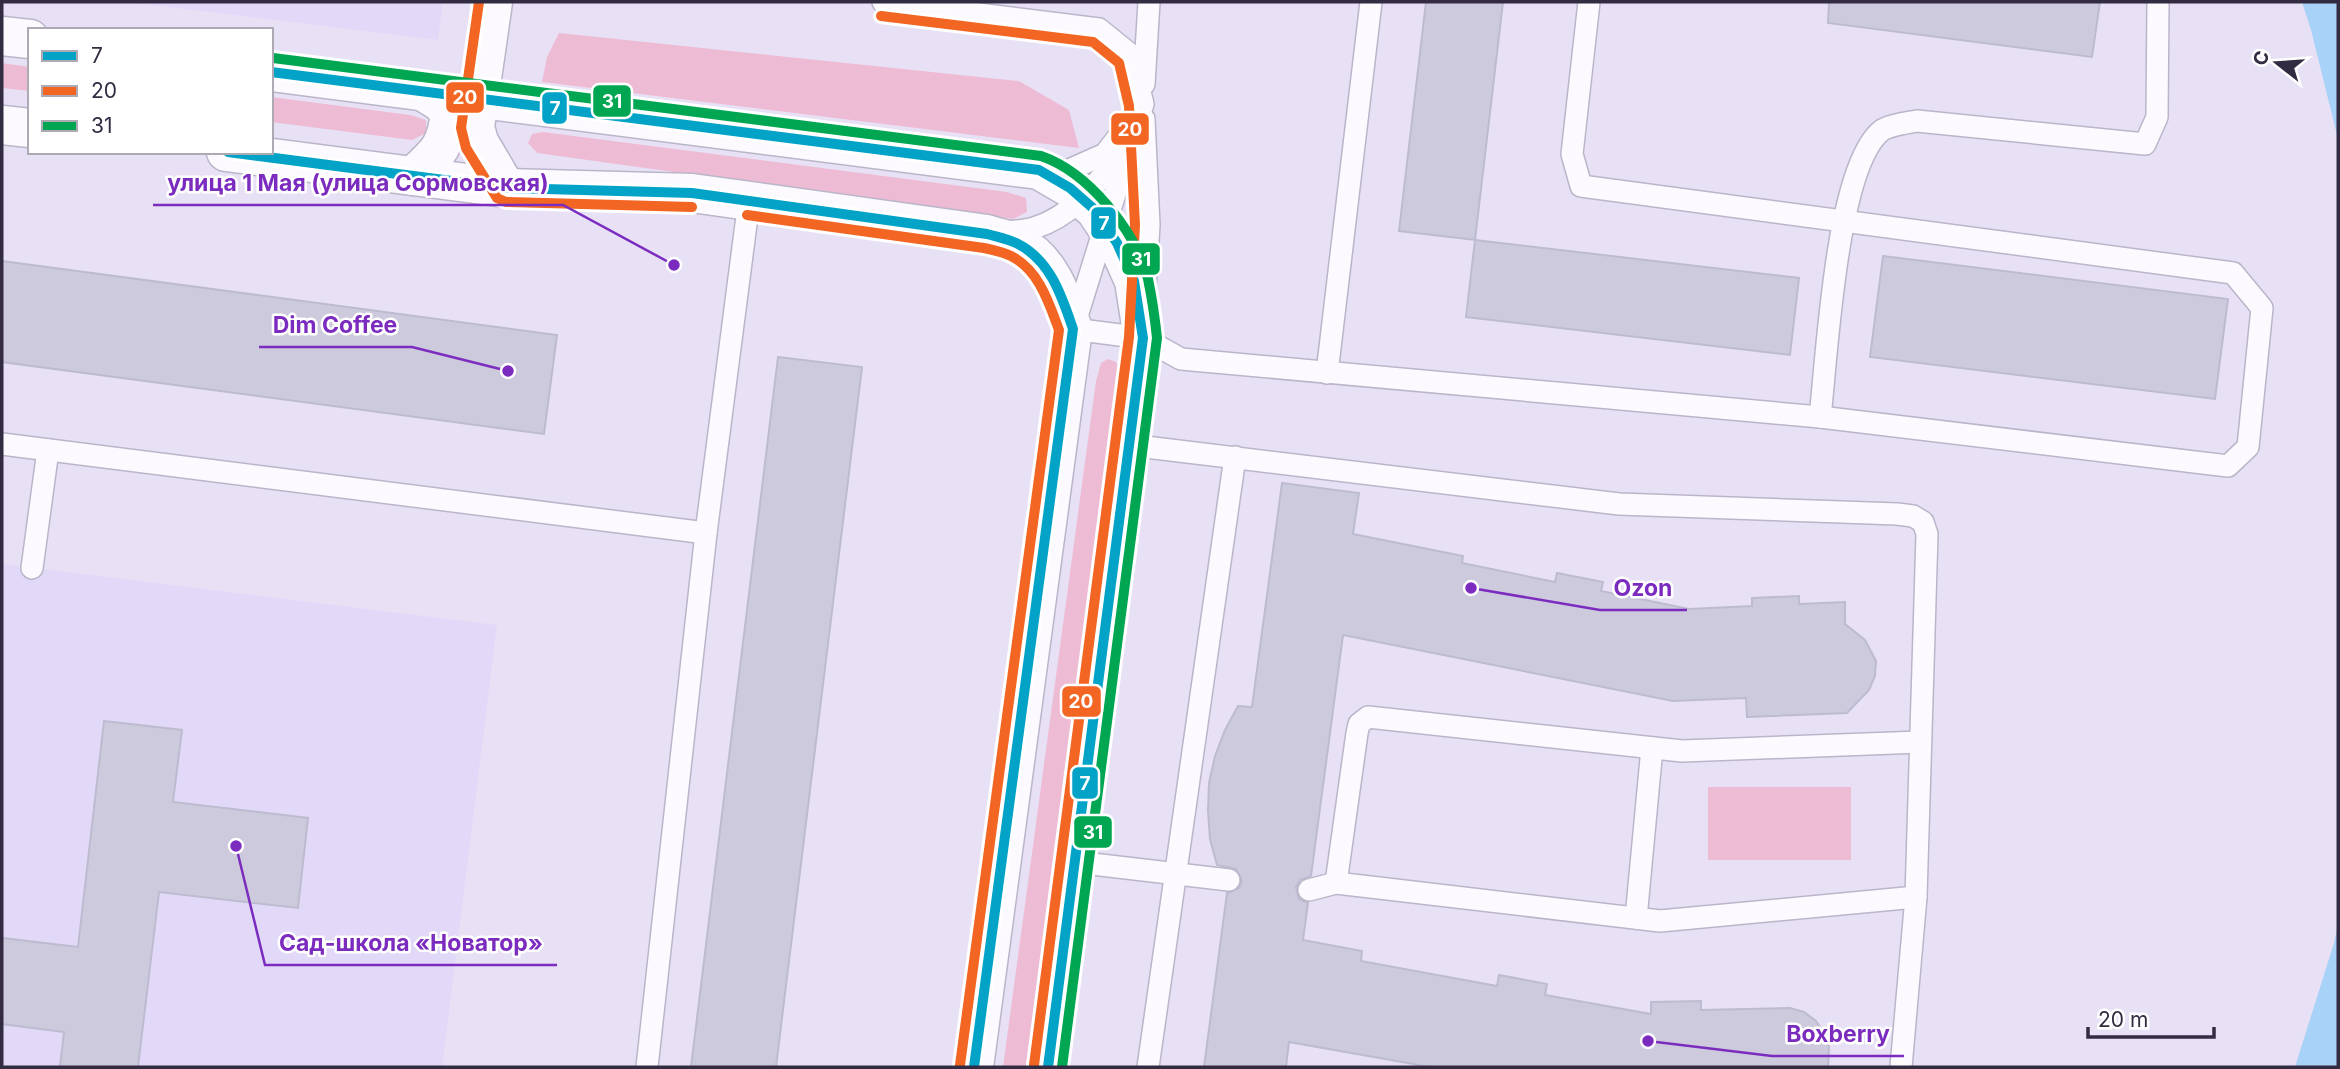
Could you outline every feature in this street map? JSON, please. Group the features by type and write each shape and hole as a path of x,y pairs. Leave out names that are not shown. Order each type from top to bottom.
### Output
{"main road":[{"path":"493,2 475,127 479,142 506,188"},
{"path":"2,36 28,39"},
{"path":"273,72 1039,170 1070,188 1094,212 1117,243 1134,281 1143,338 1048,1067"},
{"path":"413,176 439,152 448,133 450,113 440,102 422,91"},
{"path":"2,125 28,128"},
{"path":"242,154 506,188 692,193 987,234 1020,244 1043,262 1061,293 1073,329 974,1067"}],"lane":[{"path":"883,2 1099,29 1131,55 1143,104 1094,212"},
{"path":"1143,338 1149,225 1143,104 1149,2"},
{"path":"1327,373 1371,2"},
{"path":"1143,104 1094,212 1073,329 1143,338 1181,359 1821,417 2228,467 2248,447 2262,308 2233,273 1581,187 1572,154 1590,2"},
{"path":"1821,417 1842,223 1862,158 1882,130 1917,121 2145,144 2157,117 2158,2"},
{"path":"1039,170 1069,170 1105,154 1143,104"},
{"path":"647,1067 706,533 749,201"},
{"path":"987,234 1033,228 1063,214 1094,212"},
{"path":"2,444 706,533"},
{"path":"1129,445 1619,504 1913,516 1923,522 1927,534 1916,897 1901,1067"},
{"path":"32,568 48,450"},
{"path":"1148,1067 1235,457"},
{"path":"1336,883 1357,733 1359,724 1368,717 1682,751 1920,742"},
{"path":"1636,918 1652,748"},
{"path":"1075,862 1229,880"},
{"path":"1309,890 1336,883 1660,921 1916,897"}],"shaded area":[{"path":"127,2 443,2 438,40"},
{"path":"559,33 1019,81 1069,110 1079,148 542,82 547,57"},
{"path":"2,63 28,67 28,91 2,88"},
{"path":"273,97 410,115 426,120 426,133 412,140 273,122"},
{"path":"543,132 1007,192 1026,198 1027,212 1013,219 537,153 528,143 532,134"},
{"path":"1108,359 1116,362 1120,368 1026,1067 1003,1067 1096,381 1101,363"},
{"path":"2,564 497,625 442,1067 2,1067"},
{"path":"1708,787 1851,787 1851,860 1708,860"}],"water":[{"path":"2302,2 2338,2 2338,139 2311,30"},
{"path":"2338,925 2338,1067 2295,1067 2334,943"}],"building":[{"path":"1426,2 1503,2 1475,240 1399,231"},
{"path":"1829,2 2100,2 2092,57 1828,23"},
{"path":"1475,240 1799,278 1790,355 1466,317"},
{"path":"1883,256 2228,299 2215,399 1870,357"},
{"path":"2,261 557,335 544,434 2,362"},
{"path":"778,357 862,367 776,1067 691,1067"},
{"path":"1282,483 1359,493 1353,534 1463,556 1462,563 1555,582 1557,573 1603,582 1601,591 1689,609 1752,606 1752,598 1799,596 1799,604 1845,602 1845,624 1865,640 1876,661 1875,676 1869,690 1847,713 1747,717 1746,698 1673,701 1343,635 1311,876 1300,880 1296,887 1299,899 1308,903 1303,940 1362,951 1361,961 1497,986 1499,975 1547,984 1545,995 1651,1014 1651,1002 1701,1001 1701,1010 1790,1008 1804,1012 1816,1021 1824,1033 1829,1047 1828,1067 1430,1067 1289,1042 1286,1067 1204,1067 1227,893 1239,888 1242,881 1236,869 1217,865 1210,839 1209,783 1215,756 1238,706 1252,707"},
{"path":"104,721 182,730 173,802 308,818 298,908 159,892 138,1067 60,1067 64,1032 2,1024 2,938 78,947"}],"transit line":[{"name":"20","path":"479,2 461,128 466,148 497,198 506,202 692,207"},
{"name":"20","path":"881,16 1093,42 1119,63 1129,106 1135,225 1129,337 1034,1065"},
{"name":"31","path":"273,58 1041,156 1076,175 1108,206 1133,242 1142,261 1148,279 1157,338 1062,1067"},
{"name":"7","path":"273,72 1039,170 1070,188 1095,210 1117,243 1134,281 1143,338 1048,1067"},
{"name":"7","path":"243,154 506,188 692,193 987,234 1018,244 1039,260 1054,281 1073,329 974,1067"},
{"name":"20","path":"747,215 1005,253 1021,262 1036,278 1059,330 960,1065"}],"place":[{"name":"улица 1 Мая (улица Сормовская)","path":"674,265"},
{"name":"Dim Coffee","path":"508,371"},
{"name":"Ozon","path":"1471,588"},
{"name":"Сад-школа «Новатор»","path":"236,846"},
{"name":"Boxberry","path":"1648,1041"}]}
